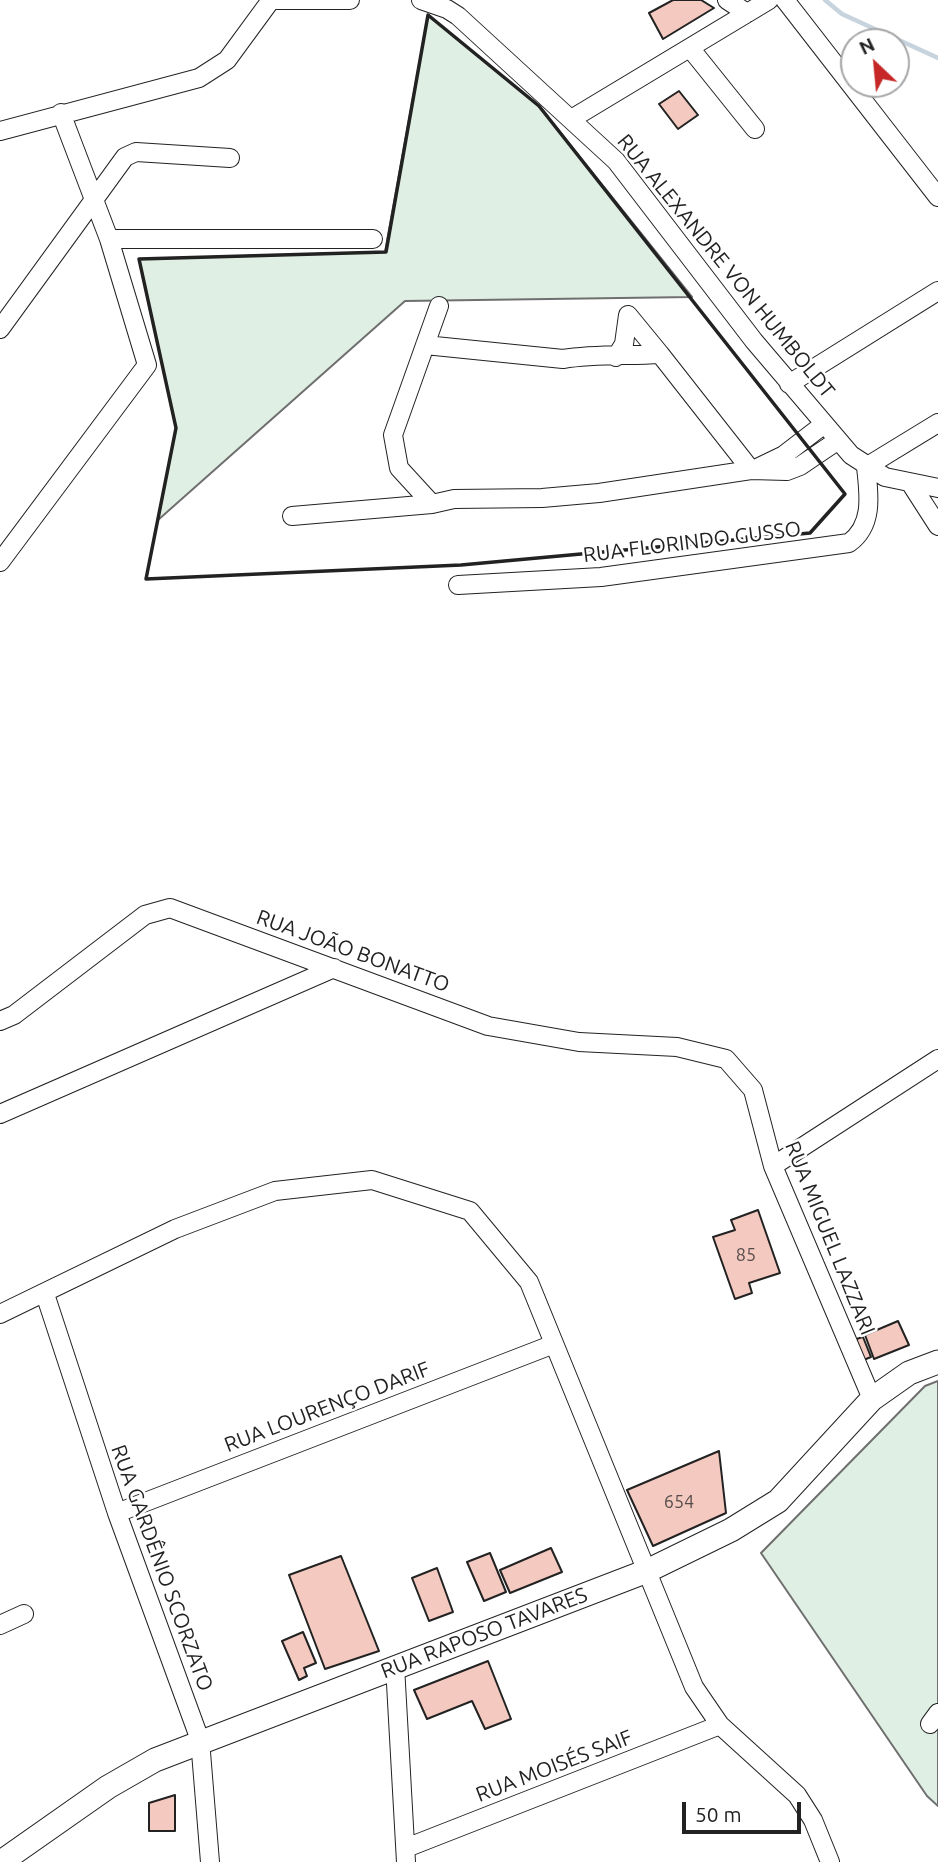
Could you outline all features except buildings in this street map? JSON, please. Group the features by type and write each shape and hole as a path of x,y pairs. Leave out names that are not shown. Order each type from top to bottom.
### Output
{"main road":[{"name":"RUA RAPOSO TAVARES","path":"1,1862 108,1787 155,1760 200,1740 647,1571 731,1530 778,1501 873,1399 909,1373 938,1362"}],"street":[{"path":"0,131 199,78 227,60 272,0 350,0"},
{"name":"RUA ALEXANDRE VON HUMBOLDT","path":"421,0 458,16 573,118 635,183 789,384 837,441 866,467 911,484 938,488"},
{"path":"727,0 747,13"},
{"path":"573,118 769,0"},
{"path":"785,0 938,197"},
{"path":"690,48 755,129"},
{"path":"0,562 147,365 109,239 61,113"},
{"path":"0,330 125,157 130,154 230,158"},
{"path":"109,239 373,239"},
{"path":"789,384 938,291"},
{"path":"432,504 400,468 393,435 439,306"},
{"path":"616,357 624,344 628,314 751,470"},
{"path":"425,345 536,358 660,354"},
{"path":"866,467 938,424"},
{"path":"751,470 784,455 823,425"},
{"path":"292,516 432,504 454,499 542,498 643,489 751,470 794,470 837,441"},
{"name":"RUA FLORINDO GUSSO","path":"458,585 601,577 842,545 854,539 865,524 869,496 866,467"},
{"path":"911,484 938,526"},
{"name":"RUA JOÃO BONATTO","path":"0,1021 14,1015 145,915 170,908 488,1026 579,1042 677,1047 726,1059"},
{"path":"0,1114 334,968"},
{"name":"RUA MIGUEL LAZZARI","path":"726,1059 752,1090 773,1166 873,1399"},
{"path":"773,1166 938,1059"},
{"path":"0,1314 175,1229 275,1191 372,1180 470,1211 529,1282 694,1688 720,1725 797,1795 813,1820 830,1862"},
{"name":"RUA GARDÊNIO SCORZATO","path":"45,1294 117,1513 200,1740 210,1862"},
{"name":"RUA LOURENÇO DARIF","path":"117,1513 554,1344"},
{"path":"0,1625 24,1614"},
{"path":"395,1666 406,1855"},
{"name":"RUA MOISÉS SAIF","path":"406,1855 720,1725"}],"green space":[{"path":"428,15 539,106 692,297 405,301 158,520 176,428 139,259 385,252"},
{"path":"938,1381 938,1806 927,1796 761,1553 925,1386"}],"waterway":[{"path":"825,0 842,14 938,58"}],"wall":[{"path":"428,15 539,106 845,494 810,533 461,565 146,579 176,428 139,259 386,252 428,15"}]}
